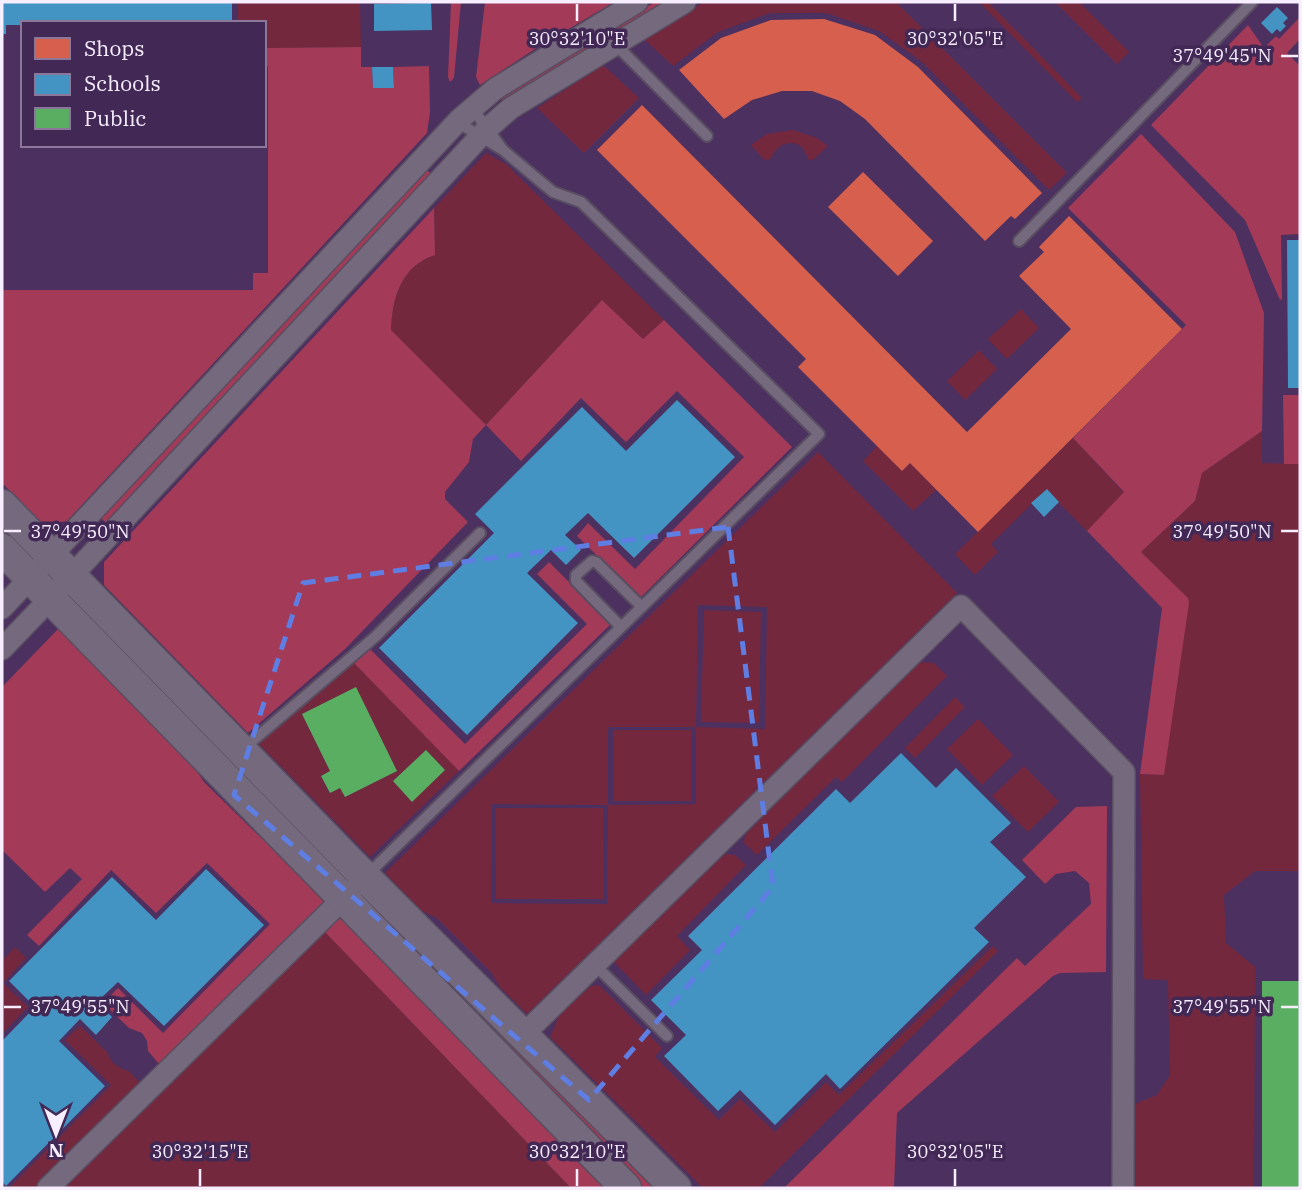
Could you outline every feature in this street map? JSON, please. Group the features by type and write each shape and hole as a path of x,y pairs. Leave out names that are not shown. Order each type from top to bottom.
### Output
{"street":[{"path":"2,608 40,589 62,566 465,115 511,79 637,2"},
{"path":"2,649 40,589 483,133 511,108 685,2"},
{"path":"2,505 365,877 676,1188"},
{"path":"2,549 626,1188"},
{"path":"523,1035 961,606 1124,772 1123,1188"},
{"path":"48,1188 365,877"}],"lane":[{"path":"1019,241 1252,2"},
{"path":"615,44 707,136"},
{"path":"365,877 819,434 582,202 553,192 465,115"},
{"path":"465,115 483,133"},
{"path":"242,750 375,637 480,533"},
{"path":"621,627 576,581 576,575 592,561 596,562 642,607"},
{"path":"595,965 667,1036"}],"highlighted area":[{"path":"728,527 773,887 589,1100 234,795 303,583"}],"shaded area":[{"path":"2,2 1300,2 1300,1188 2,1188"},
{"path":"238,2 360,2 361,47 266,48 266,21 238,21"},
{"path":"451,2 461,2 454,78 450,82 448,77"},
{"path":"485,2 614,2 480,85 476,77"},
{"path":"655,2 665,2 503,101 501,97"},
{"path":"704,2 896,2 1067,173 1049,190 921,61 879,31 826,13 770,13 718,32 673,66 644,39"},
{"path":"979,2 988,2 1082,98 1077,102"},
{"path":"1055,2 1079,2 1129,52 1117,64"},
{"path":"1300,17 1300,39 1287,53 1300,66 1300,234 1281,235 1280,300 1245,220 1151,125 1248,25 1264,48 1276,36 1279,39"},
{"path":"361,47 361,67 372,67 373,88 394,87 393,67 429,66 430,112 427,133 67,521 44,525 2,483 2,290 253,290 253,273 268,273 266,48"},
{"path":"603,65 639,98 584,153 537,108"},
{"path":"793,130 817,138 828,146 814,159 808,160 801,147 784,144 774,152 771,159 764,160 751,145 767,134"},
{"path":"1141,134 1235,232 1264,313 1262,431 1202,473 1195,501 1141,552 1188,598 1189,603 1164,775 1140,774 1162,608 1087,531 1124,492 1073,438 1186,325 1068,208"},
{"path":"486,153 506,164 664,320 643,339 602,300 486,425 391,330 396,295 406,275 423,260 435,255 434,208"},
{"path":"427,170 431,174 106,523 101,518"},
{"path":"434,208 435,255 423,260 406,275 396,295 391,330 486,425 473,439 469,462 445,492 445,499 468,522 345,649 248,733 104,585 104,562"},
{"path":"602,300 643,339 664,320 792,447 640,598 577,536 588,523 635,569 744,457 677,391 626,442 581,398 521,461 486,425"},
{"path":"1021,309 1039,328 1007,359 988,339"},
{"path":"979,350 997,369 965,400 947,381"},
{"path":"1283,395 1300,395 1300,464 1284,464"},
{"path":"1262,431 1262,463 1300,464 1300,871 1255,871 1224,895 1226,943 1255,967 1254,1188 1135,1188 1135,1104 1157,1095 1170,1075 1168,980 1143,979 1140,774 1163,775 1188,598 1141,552 1195,501 1202,473"},
{"path":"1073,438 1124,493 1087,531 1046,490 991,544 998,552 975,575 955,554"},
{"path":"877,446 902,471 910,463 936,490 913,511 863,461"},
{"path":"818,452 957,593 527,1014 500,987 491,972 437,918 422,911 385,873","holes":["698,605 767,607 765,729 696,727","608,727 696,727 696,804 608,805","492,804 608,805 607,904 491,903"]},
{"path":"549,562 611,624 459,771 354,663 370,649 465,744 587,624 537,574"},
{"path":"704,610 761,612 759,723 701,722"},
{"path":"58,629 193,765 204,782 258,835 273,844 328,899 159,1064 148,1051 147,1041 142,1033 129,1028 103,1003 118,988 163,1033 270,924 207,863 156,913 111,870 39,946 27,935 82,879 70,868 45,892 2,850 2,687"},
{"path":"918,662 934,663 947,676 842,782 836,777 757,855 744,843 745,835"},
{"path":"354,663 459,771 370,857 259,744","holes":["356,688 397,771 345,797 340,788 329,793 321,776 330,771 302,714","426,750 445,770 412,801 393,781"]},
{"path":"955,697 965,707 915,758 905,748"},
{"path":"978,719 1013,755 982,785 947,749"},
{"path":"613,730 691,730 691,801 613,801"},
{"path":"1024,766 1059,802 1028,832 992,796"},
{"path":"1107,806 1106,972 1060,973 1053,976 897,1113 894,1188 784,1188 1017,958 1025,966 1091,904 1089,883 1075,871 1056,874 1045,884 1022,860 1076,807"},
{"path":"496,808 603,808 603,899 496,899"},
{"path":"725,854 735,855 746,865 677,936 690,950 646,995 614,962"},
{"path":"386,908 660,1188 639,1188 378,916"},
{"path":"343,913 612,1188 571,1188 324,931"},
{"path":"324,931 571,1188 62,1188"},
{"path":"993,946 998,951 759,1188 703,1188 550,1037 560,1014 591,986 599,985 662,1048 655,1057 719,1120 740,1099 775,1132 826,1082 839,1095"},
{"path":"15,947 26,958 3,983 28,1007 2,1034 2,961"},
{"path":"80,1026 107,1052 112,1062 129,1071 142,1085 37,1188 9,1188 111,1085 65,1040"}],"building: Shops":[{"path":"824,19 875,35 918,67 1042,193 1015,219 1011,216 985,241 865,119 840,101 812,91 782,91 752,100 724,119 679,70 721,38 771,20"},
{"path":"642,105 967,432 1071,329 1019,276 1044,252 1039,247 1069,216 1182,329 978,532 910,463 902,471 798,367 806,359 597,150"},
{"path":"863,172 933,241 898,276 828,207"}],"building: Schools":[{"path":"2,2 232,2 232,21 21,21 21,25 6,25 6,34 2,34"},
{"path":"431,3 432,30 374,31 374,4"},
{"path":"1277,7 1288,18 1283,23 1286,26 1280,32 1277,29 1272,34 1261,23"},
{"path":"372,67 393,67 394,88 373,88"},
{"path":"1287,240 1300,240 1300,388 1288,388"},
{"path":"677,400 735,457 634,558 588,513 565,535 581,550 566,565 551,550 527,573 578,623 467,735 379,648 494,533 475,514 582,407 626,451"},
{"path":"1047,489 1059,502 1044,517 1031,503"},
{"path":"901,753 936,788 956,768 1011,823 990,842 1026,877 974,928 989,942 840,1089 826,1074 775,1125 740,1090 718,1111 664,1056 686,1035 651,1000 702,950 688,936 836,789 850,803"},
{"path":"206,869 264,925 164,1026 118,982 97,1002 112,1017 96,1035 80,1019 59,1041 105,1086 6,1186 2,1181 2,1041 35,1007 9,981 112,877 156,920"}],"building: Public":[{"path":"356,687 397,771 345,797 340,788 330,793 321,776 330,771 302,714"},
{"path":"426,750 445,770 412,802 393,781"},
{"path":"1262,981 1300,981 1300,1188 1262,1188"}]}
